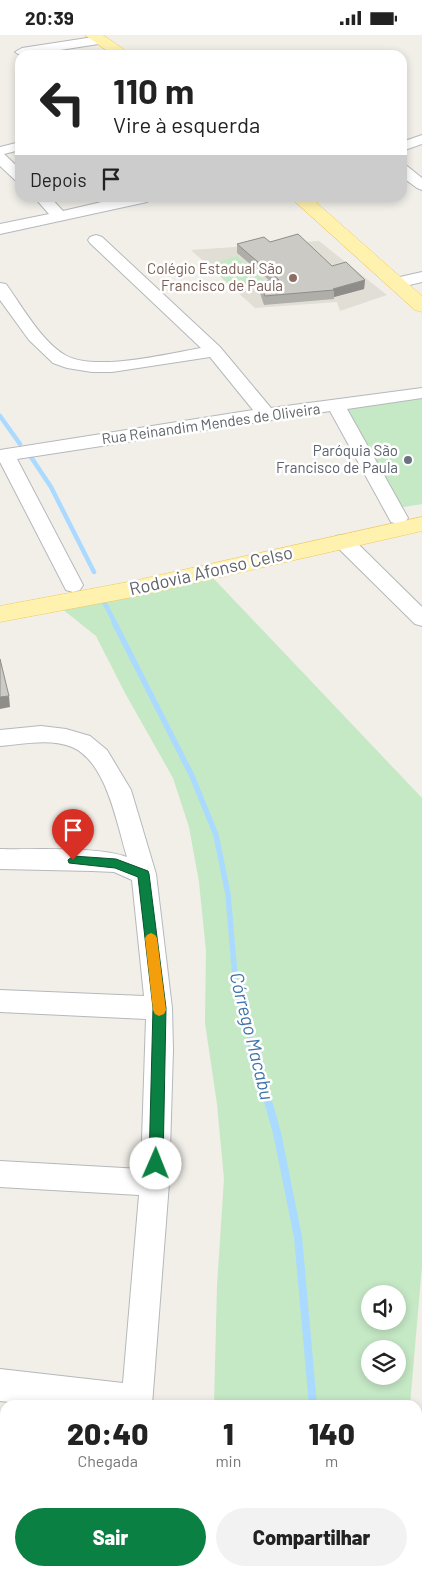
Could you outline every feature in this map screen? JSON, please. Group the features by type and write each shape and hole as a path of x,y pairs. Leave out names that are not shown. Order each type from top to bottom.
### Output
{"main road":[{"path":"96,37 116,50"},
{"path":"305,202 422,306"},
{"name":"Rodovia Afonso Celso","path":"0,598 73,585 422,513"},
{"name":"Rodovia Afonso Celso","path":"0,614 133,589 422,524"}],"street":[{"path":"32,50 96,37"},
{"path":"407,145 422,139"},
{"path":"0,151 15,148"},
{"path":"0,157 15,172"},
{"path":"407,173 422,185"},
{"path":"46,202 60,216"},
{"path":"0,229 124,202"},
{"path":"96,239 214,351 266,414"},
{"path":"397,283 422,277"},
{"path":"0,288 45,347 59,359 76,366 95,368 214,351"},
{"name":"Rua Reinandim Mendes de Oliveira","path":"3,455 266,414 419,397"},
{"path":"336,405 398,518"},
{"path":"3,455 73,585"},
{"path":"343,541 422,619"},
{"path":"0,738 41,734 66,737 82,742 99,756 119,790 144,874 159,1008 155,1183 139,1400"},
{"path":"0,859 116,863 144,874"},
{"path":"0,1001 159,1008"},
{"path":"0,1174 155,1183"},
{"path":"0,1385 116,1400"}],"shaded area":[{"name":"Colégio Estadual São Francisco de Paula","path":"319,241 387,295 340,311 337,302 255,308 191,250"}],"green space":[{"path":"237,256 265,282 236,291 208,265"},
{"path":"422,397 422,504 398,508 343,408"},
{"path":"214,579 422,798 422,1266 410,1400 214,1400 217,1286 224,1179 217,1104 205,1023 206,951 199,882 189,827 173,778 125,693 96,636 61,608"}],"building":[{"path":"298,234 332,266 346,262 365,280 334,290 265,296 259,282 279,280 237,244 264,237 270,242"},
{"path":"0,659 9,696 0,697"}],"waterway":[{"name":"Córrego Macabu","path":"0,416 20,444"},
{"name":"Córrego Macabu","path":"29,454 51,487 94,572"},
{"name":"Córrego Macabu","path":"103,600 115,623"},
{"name":"Córrego Macabu","path":"114,622 192,776 216,835 228,894 236,989 251,1042"},
{"name":"Córrego Macabu","path":"251,1041 277,1133 298,1237 313,1400"}],"slow traffic":[{"path":"151,938 159,1010"}],"place":[{"name":"Colégio Estadual São Francisco de Paula","path":"293,278"},
{"name":"Paróquia São Francisco de Paula","path":"408,460"}],"route":[{"path":"73,860 116,863 144,874 159,1008 156,1164"}]}
